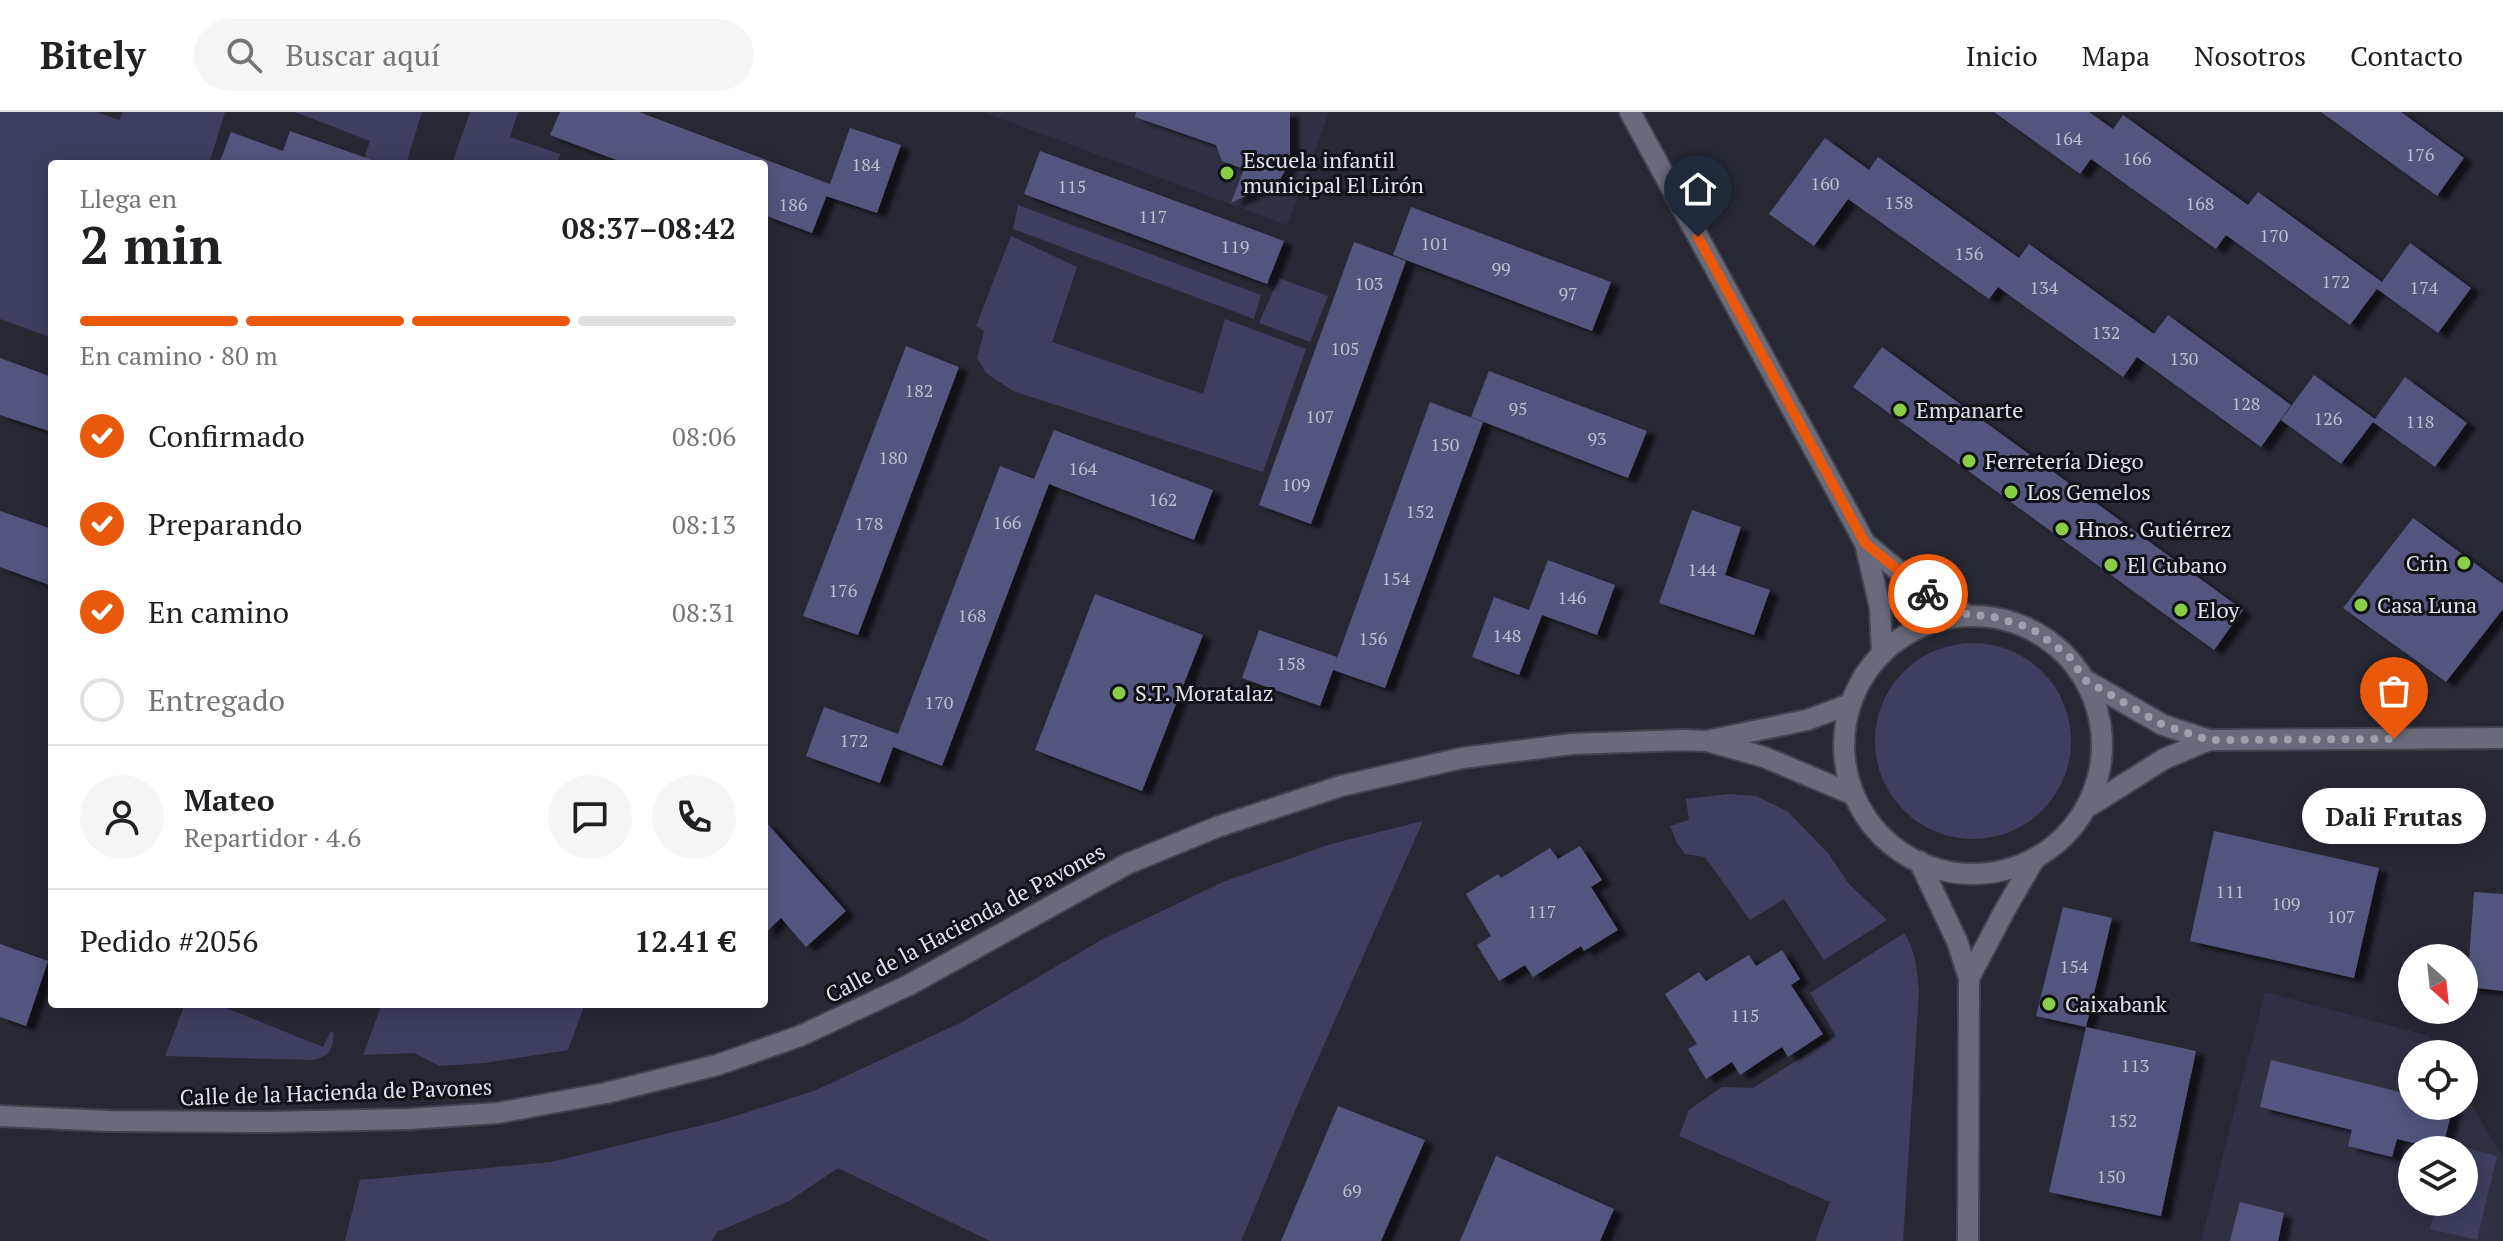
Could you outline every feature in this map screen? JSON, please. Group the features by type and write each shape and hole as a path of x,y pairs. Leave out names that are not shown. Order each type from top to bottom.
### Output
{"street":[{"path":"1630,112 1865,543 1880,608 1882,654"},
{"path":"1865,543 1923,591 1965,614"},
{"path":"2091,805 2100,775 2103,740 2100,715 2085,680 2069,656 2031,628 1994,617 1965,614 1935,621 1882,654 1850,704 1841,734 1843,764 1861,811 1894,848 1948,871 1976,875 2007,871 2034,860 2054,847 2091,805 2164,759 2209,740"},
{"path":"2085,680 2163,725 2209,740 2503,738"},
{"name":"Calle de la Hacienda de Pavones","path":"1707,741 1807,720 1850,704"},
{"name":"Calle de la Hacienda de Pavones","path":"0,1116 124,1121 408,1119 498,1113 606,1093 717,1065 800,1036 909,985 1127,864 1217,827 1341,786 1462,758 1572,744 1707,741 1764,757 1852,794"},
{"path":"1969,978 2034,860"},
{"path":"1919,861 1957,941 1969,978 1968,1241"}],"shaded area":[{"path":"0,112 96,112 119,120 123,112 225,112 210,160 48,160 48,337 0,319"},
{"path":"295,112 422,112 407,160 363,160 370,141"},
{"path":"470,112 518,112 510,137 560,154 558,160 453,160"},
{"name":"Escuela infantil municipal El Lirón","path":"983,112 1329,112 1287,225"},
{"path":"1018,205 1261,295 1254,319 1013,229"},
{"path":"1011,236 1077,267 1052,342 1203,394 1225,319 1306,349 1263,472 1013,391 986,373 977,358 984,331 976,326"},
{"path":"1279,278 1328,296 1310,342 1259,323"},
{"path":"1973,643 2011,650 2028,659 2042,672 2055,686 2064,703 2071,741 2064,779 2055,796 2042,810 2028,823 2011,832 1973,839 1935,832 1918,823 1904,810 1891,796 1882,779 1875,741 1882,703 1891,686 1904,672 1918,659 1935,650"},
{"path":"1728,794 1756,796 1787,811 1828,853 1849,884 1887,920 1824,960 1784,899 1750,920 1705,857 1685,854 1670,826 1689,820 1686,799"},
{"path":"1423,821 1241,1241 990,1241 838,1168 789,1201 717,1232 712,1241 345,1241 360,1180 551,1162 719,1121 814,1091 962,1022 1101,940 1223,882 1331,844"},
{"path":"1904,933 1917,968 1919,991 1903,1241 1815,1241 1830,1202 1679,1136 1689,1110 1722,1087 1753,1088 1836,1036 1810,993"},
{"path":"2265,992 2429,1036 2431,1040 2398,1040 2398,1120 2478,1120 2478,1116 2503,1157 2503,1241 2201,1241"},
{"path":"183,1008 226,1008 323,1047 331,1031 334,1033 330,1051 314,1060 165,1056"},
{"path":"381,1008 584,1008 568,1050 485,1063 439,1066 414,1053 363,1055"},
{"path":"2478,1151 2497,1156 2477,1240 2430,1229 2433,1216 2478,1216"}],"building":[{"path":"560,112 639,112 766,160 616,160 550,135"},
{"path":"1136,112 1290,112 1290,163 1280,179 1231,203 1244,169 1222,161 1216,145 1135,117"},
{"path":"1994,112 2089,112 2113,129 2123,115 2248,205 2258,192 2382,282 2350,325 2226,235 2216,249 2091,159 2080,174"},
{"path":"2321,112 2401,112 2464,158 2437,196"},
{"path":"850,128 901,145 877,213 826,196 812,233 768,216 768,161 830,184"},
{"path":"290,131 372,160 220,160 231,132 283,151"},
{"path":"1825,138 1869,170 1878,157 2019,258 2029,244 2154,334 2168,315 2291,405 2261,447 2137,357 2123,377 1998,287 1989,299 1848,199 1814,246 1769,214"},
{"path":"1040,151 1284,241 1267,284 1024,194"},
{"path":"1411,207 1611,282 1592,331 1393,255"},
{"path":"1354,242 1406,261 1311,524 1259,505"},
{"path":"2410,243 2471,288 2438,333 2377,289"},
{"path":"906,346 959,367 858,635 803,616"},
{"path":"1882,347 2243,610 2214,650 1853,387"},
{"path":"0,358 48,376 48,431 0,415"},
{"path":"1489,371 1647,431 1628,478 1471,417"},
{"path":"2314,375 2375,419 2405,377 2467,423 2435,467 2373,422 2341,464 2281,420"},
{"path":"1430,402 1483,422 1385,688 1333,670 1320,706 1242,678 1259,630 1337,657 1335,664"},
{"path":"1054,430 1213,490 1194,540 1049,484 942,766 893,747 880,783 806,756 824,707 898,734 1000,466 1047,484 1034,479"},
{"path":"1692,510 1741,527 1725,575 1770,590 1754,635 1659,603"},
{"path":"0,511 48,528 48,585 0,567"},
{"path":"2413,518 2503,584 2503,609 2446,682 2343,608"},
{"path":"1548,560 1615,585 1597,635 1542,615 1519,675 1472,657 1494,597 1529,610"},
{"name":"S.T. Moratalaz","path":"1095,594 1203,635 1142,791 1035,750"},
{"path":"768,824 846,911 806,947 781,918 768,930"},
{"path":"2214,831 2379,868 2354,978 2190,941"},
{"path":"1580,846 1602,880 1591,887 1618,930 1584,951 1581,946 1533,977 1525,965 1499,981 1477,945 1491,936 1466,894 1498,874 1501,878 1550,848 1558,859"},
{"path":"2474,892 2503,894 2503,991 2478,988 2478,944 2470,944"},
{"path":"2063,907 2112,918 2086,1027 2036,1016"},
{"path":"0,944 48,961 26,1026 0,1017"},
{"path":"1782,950 1800,979 1791,985 1823,1034 1788,1057 1782,1047 1740,1075 1732,1062 1706,1079 1688,1049 1697,1044 1665,994 1699,972 1706,981 1749,955 1756,966"},
{"path":"2086,1027 2196,1051 2161,1216 2049,1192"},
{"path":"2271,1060 2398,1092 2398,1120 2450,1120 2446,1136 2398,1136 2392,1157 2348,1146 2352,1130 2260,1107"},
{"path":"1338,1106 1425,1140 1381,1241 1281,1241"},
{"path":"1496,1156 1614,1209 1600,1241 1460,1241"},
{"path":"2240,1202 2284,1213 2278,1241 2230,1241"}],"way so far":[{"path":"1928,594 1965,614 1994,617 2031,628 2069,656 2085,680 2163,725 2209,740 2394,739"}],"place":[{"name":"Escuela infantil municipal El Lirón","path":"1227,173"},
{"name":"Empanarte","path":"1900,410"},
{"name":"Ferretería Diego","path":"1969,461"},
{"name":"Los Gemelos","path":"2011,492"},
{"name":"Hnos. Gutiérrez","path":"2062,529"},
{"name":"Crin","path":"2464,563"},
{"name":"El Cubano","path":"2111,565"},
{"name":"Casa Luna","path":"2361,605"},
{"name":"Eloy","path":"2181,610"},
{"name":"S.T. Moratalaz","path":"1119,693"},
{"name":"Dali Frutas","path":"2394,739"},
{"name":"Caixabank","path":"2049,1004"}],"route":[{"path":"1698,237 1865,543 1928,594"}]}
